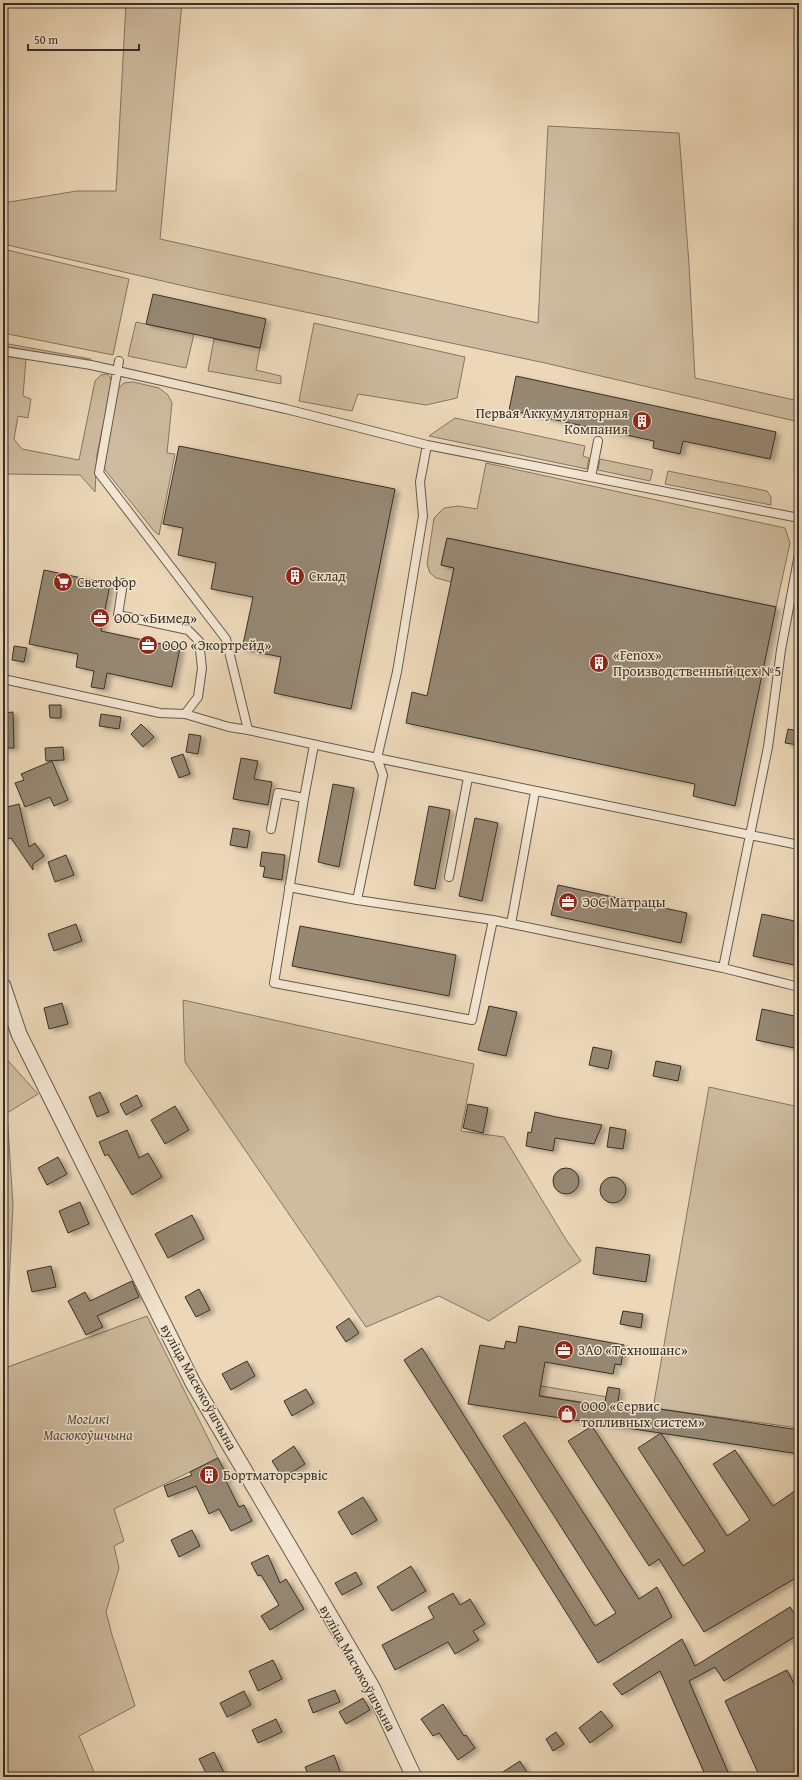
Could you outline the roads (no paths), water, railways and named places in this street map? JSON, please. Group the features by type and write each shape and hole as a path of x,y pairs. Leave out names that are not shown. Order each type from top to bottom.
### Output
{"street":[{"name":"вуліца Масюкоўшчына","path":"3,986 19,1034 191,1379 372,1687 414,1777"}],"lane":[{"path":"3,352 91,365 286,408 427,445 799,518"},
{"path":"119,361 99,473 226,639 248,730"},
{"path":"591,477 598,441"},
{"path":"357,900 383,775 378,758 397,672 423,516 420,482 427,445"},
{"path":"723,968 742,883 768,747 781,650 799,554"},
{"path":"123,583 118,615 188,630 199,641 202,668 198,697 185,714"},
{"path":"3,679 160,713 185,714 229,727 468,778 799,845"},
{"path":"314,745 274,983 472,1020 493,920"},
{"path":"449,877 468,778"},
{"path":"511,924 535,792"},
{"path":"271,830 278,793 304,798"},
{"path":"289,887 357,900 493,920 723,968 799,988"}],"place":[{"name":"Первая Аккумуляторная Компания","path":"642,421"},
{"name":"Склад","path":"295,576"},
{"name":"Светофор","path":"63,582"},
{"name":"ООО «Бимед»","path":"100,618"},
{"name":"ООО «Экортрейд»","path":"148,645"},
{"name":"«Fenox» Производственный цех №5","path":"599,663"},
{"name":"ЭОС Матрацы","path":"568,902"},
{"name":"ЗАО «Техношанс»","path":"564,1350"},
{"name":"ООО «Сервис топливных систем»","path":"567,1414"},
{"name":"Бортматорсэрвіс","path":"209,1475"}],"park label":[{"name":"Могілкі Масюкоўшчына","path":"88,1428"}]}
